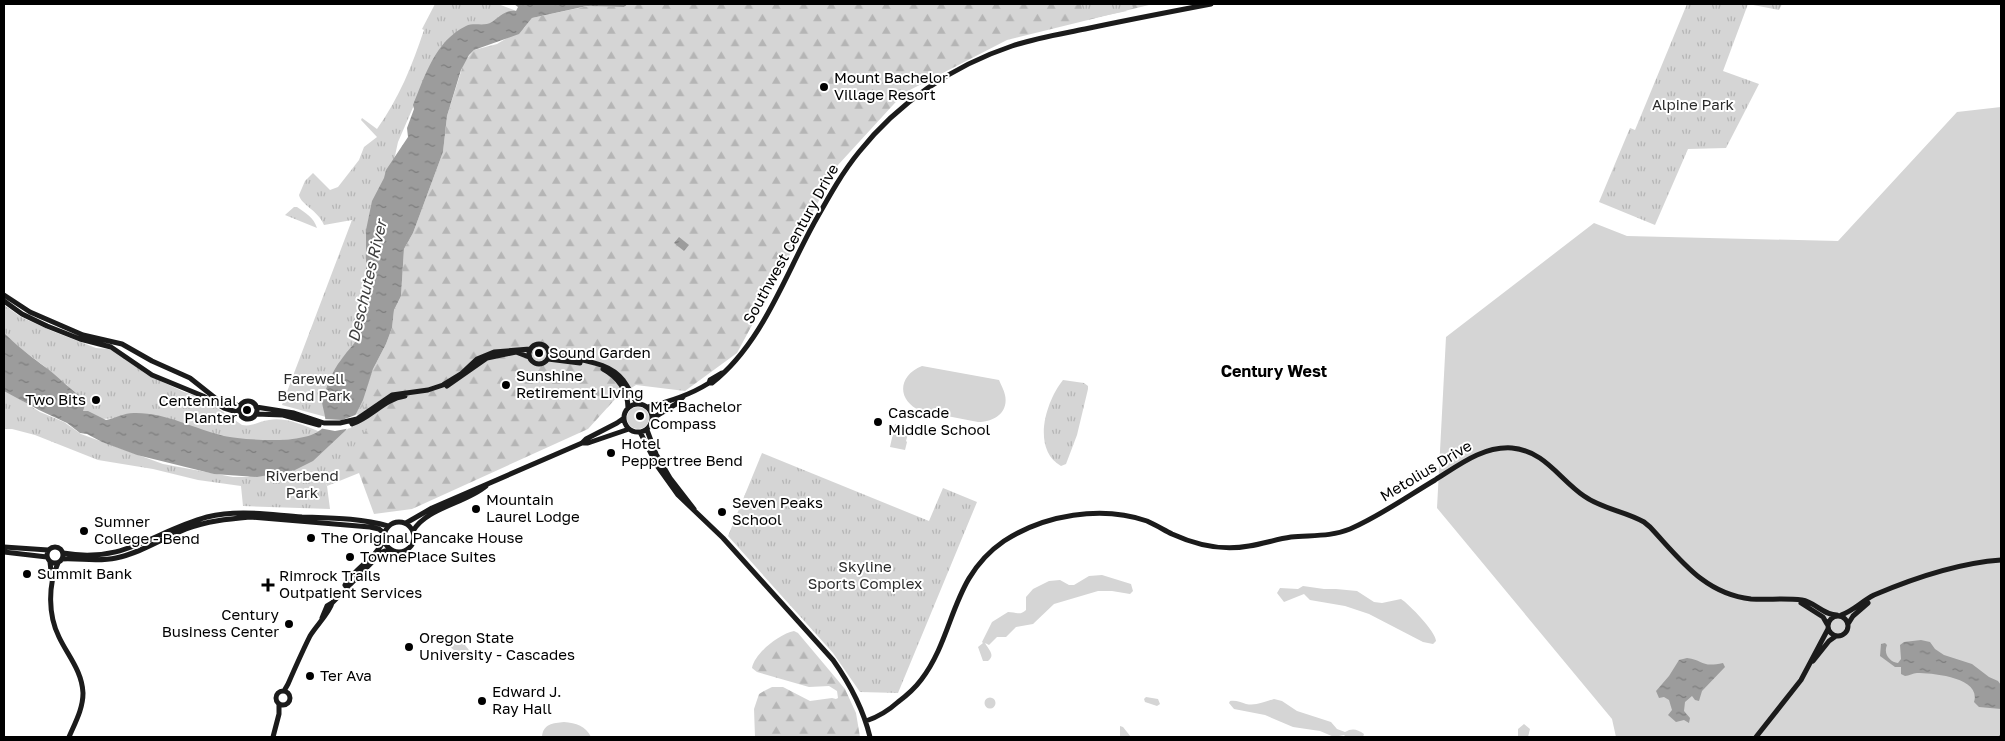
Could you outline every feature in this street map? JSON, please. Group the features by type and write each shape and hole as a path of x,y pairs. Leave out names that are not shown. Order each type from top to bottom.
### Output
{"main road":[{"name":"Southwest Century Drive","path":"653,418 676,404 683,397 709,383 714,377 723,373 737,359 754,337 826,201 852,161 886,122 914,98 956,71 1012,46 1060,34 1211,4"},
{"path":"4,295 20,307 83,335 122,344 190,378 219,400 240,406"},
{"path":"4,300 22,314 80,339 111,347 152,375 203,396 224,408 240,412 246,418 252,418 256,414 293,415 317,425 340,427 358,422 386,402 400,397 421,395 443,389 487,358 516,352 529,357 532,361 539,364 548,359 590,364 615,377 623,387 628,399 628,408 624,418 582,443 432,508 406,523 397,522 388,526 370,521 257,512 234,513 211,516 189,523 119,552 96,555 63,553 56,546 48,550 4,547"},
{"path":"529,357 530,349 535,344 542,344 550,352 601,365 611,370 623,380 637,404 648,408 653,418 647,430 656,454 670,478 694,509 833,660 848,681 866,721 870,737"},
{"path":"240,412 240,406 244,402 250,402 256,408 324,423 340,423 357,419 380,402 398,394 428,390 443,385 461,374 477,359 494,352 530,349"},
{"path":"548,359 550,352"},
{"name":"Southwest Century Drive","path":"648,408 683,397"},
{"path":"628,408 637,404"},
{"path":"256,408 256,414"},
{"path":"624,418 629,429"},
{"path":"582,443 588,443 629,429 640,432 647,430"},
{"path":"640,432 672,487 694,509"},
{"name":"Metolius Drive","path":"866,721 886,711 906,696 921,680 932,663 958,598 971,572 999,545 1036,524 1071,515 1107,513 1141,519 1172,534 1203,545 1235,548 1285,538 1341,533 1362,523 1476,455 1494,449 1512,448 1539,457 1583,496 1644,522 1688,569 1714,587 1734,596 1746,598 1796,600 1809,603 1828,614 1839,615"},
{"path":"413,531 417,525 432,514 482,490 489,484"},
{"path":"4,552 40,555 49,560 60,561 116,558 145,548 188,528 213,521 250,517 379,529 390,549"},
{"path":"273,737 282,705 291,699 286,692 288,684 327,606 382,552 390,549 400,552 408,549 414,539 413,531 406,523"},
{"path":"343,590 350,577 378,548 388,526"},
{"path":"48,550 52,580 51,603 54,625 59,638 80,675 83,690 81,708 69,737"},
{"path":"52,580 63,553"},
{"path":"1811,663 1831,617 1839,615 1915,578 1971,564 2001,560"},
{"path":"1756,737 1794,690 1811,663 1829,641 1846,632 1848,624 1855,614 1877,595"},
{"name":"Metolius Drive","path":"1796,600 1814,610 1822,617 1827,627"},
{"path":"1839,615 1845,618 1848,624"},
{"path":"1827,627 1836,636"},
{"path":"282,705 276,701 276,696 279,692 286,692"}],"green space":[{"name":"Farewell Bend Park","path":"435,4 498,4 519,12 418,96 398,142 363,287 355,343 326,417 282,405 352,220 324,225 318,215 300,199 299,195 305,181 313,173 330,190 338,187 359,160 364,147 377,137 361,120 362,118 377,129 385,117 404,81 424,30 422,29"},
{"path":"628,4 1153,4 1007,40 904,93 838,165 737,353 685,391 636,385 618,396 588,429 412,509 374,514 359,473 327,486 322,474 356,414 373,369 392,328 394,310 401,296 404,249 413,233 443,152 447,116 464,62 474,50 497,44 524,28 532,18 588,6 624,7"},
{"path":"1081,4 1132,4 1133,8 1084,20"},
{"name":"Alpine Park","path":"1687,4 1748,4 1723,71 1759,84 1726,148 1688,149 1655,225 1599,202 1630,128 1635,130"},
{"path":"1748,4 1782,4 1779,10"},
{"path":"2001,107 2001,737 1616,737 1612,719 1437,508 1446,337 1594,223 1627,236 1838,241 1957,112"},
{"path":"294,207 297,207 309,216 317,228 285,215"},
{"name":"Farewell Bend Park","path":"4,305 21,317 52,331 96,348 114,351 146,374 184,392 203,398 242,425 275,419 294,422 318,431 321,430 315,438 249,442 129,418 99,419 82,411 67,385 4,336"},
{"path":"539,346 544,348 546,353 544,358 539,360 534,358 532,353 534,348"},
{"path":"922,366 999,380 1005,395 1005,407 999,415 984,422 921,411 913,407 908,401 903,389 904,382 908,376"},
{"path":"1063,380 1084,383 1088,386 1088,389 1077,435 1066,464 1061,466 1052,458 1046,448 1044,424 1051,400"},
{"name":"Riverbend Park","path":"4,389 40,412 64,422 81,434 163,464 233,477 248,477 342,431 357,430 358,427 374,419 351,449 322,474 327,486 330,509 243,506 241,486 198,480 153,469 98,460 35,435 12,429 4,429"},
{"path":"369,391 376,399 360,411"},
{"path":"638,407 646,410 649,418 646,426 638,429 630,426 627,418 630,410"},
{"path":"895,424 910,427 905,450 890,447"},
{"name":"Skyline Sports Complex","path":"762,453 929,521 943,488 977,502 898,693 860,692 833,653 728,536"},
{"path":"1102,575 1131,584 1133,591 1130,594 1098,591 1054,604 1033,624 1016,627 1006,637 997,637 989,645 985,643 991,652 991,656 988,661 983,661 978,647 983,643 992,622 1008,612 1024,612 1026,610 1026,597 1033,589 1049,581 1060,580 1069,585 1074,585 1089,576"},
{"path":"1303,586 1357,591 1374,602 1382,603 1401,599 1416,612 1432,631 1436,641 1433,644 1423,642 1369,614 1345,606 1310,600 1304,594 1284,602 1277,593 1280,588 1298,589"},
{"path":"794,631 798,633 845,689 856,713 860,737 755,737 754,709 759,694 772,687 783,687 810,701 838,698 837,691 829,686 809,687 757,672 752,668 758,656 768,645"},
{"path":"458,636 472,654 462,656 450,647 453,639"},
{"path":"990,697 996,703 990,709 984,703"},
{"path":"1146,697 1158,699 1160,704 1157,706 1145,702 1144,699"},
{"path":"1274,699 1282,701 1297,711 1331,722 1337,729 1345,732 1350,730 1359,731 1364,734 1363,737 1346,737 1344,735 1334,737 1320,731 1293,727 1265,715 1234,709 1229,703 1230,701 1238,701 1253,704"},
{"path":"564,722 580,726 591,737 542,737 546,727"},
{"path":"1524,724 1530,729 1528,737 1518,737 1518,729"},
{"path":"1120,726 1123,727 1131,737 1120,737"}],"water":[{"name":"Deschutes River","path":"514,4 628,4 624,7 587,6 532,18 519,34 474,50 469,55 461,70 447,116 443,152 413,233 404,249 401,296 394,310 392,328 386,344 373,369 363,400 356,414 346,430 313,461 295,470 257,477 214,474 137,455 102,442 87,434 80,433 67,423 4,391 4,333 84,399 86,402 83,411 88,411 106,420 128,413 147,414 170,418 224,436 261,440 306,437 317,432 325,423 322,400 330,379 338,364 357,339 363,322 358,317 359,313 366,306 364,287 366,274 366,230 372,201 386,170 408,137 407,128 414,109 413,105 432,60 446,41 455,33 466,26 486,24 506,12 516,11 518,7"},
{"path":"679,237 689,245 684,251 674,243"},
{"path":"1921,640 1930,642 1935,649 1944,655 1972,664 1989,677 1998,681 2001,685 2001,709 1979,707 1974,702 1974,694 1970,687 1954,678 1917,673 1905,676 1901,674 1901,667 1895,667 1880,656 1881,644 1885,643 1887,645 1888,657 1898,663 1901,659 1900,645 1904,642"},
{"path":"1687,658 1710,665 1723,663 1725,667 1702,691 1699,701 1695,700 1692,696 1685,702 1684,711 1690,718 1689,723 1684,720 1676,722 1668,715 1672,710 1669,700 1664,697 1659,698 1656,691 1669,676 1679,660"}],"pier":[{"path":"358,414 351,428 335,431 319,428 323,419 342,420"}],"waterway":[{"path":"1998,737 2001,734"}],"place":[{"name":"Mount Bachelor Village Resort","path":"824,87"},
{"name":"Sound Garden","path":"539,353"},
{"name":"Sunshine Retirement Living","path":"506,385"},
{"name":"Two Bits","path":"96,400"},
{"name":"Centennial Planter","path":"247,410"},
{"name":"Mt. Bachelor Compass","path":"640,416"},
{"name":"Cascade Middle School","path":"878,422"},
{"name":"Hotel Peppertree Bend","path":"611,453"},
{"name":"Mountain Laurel Lodge","path":"476,509"},
{"name":"Seven Peaks School","path":"722,512"},
{"name":"Sumner College - Bend","path":"84,531"},
{"name":"The Original Pancake House","path":"311,538"},
{"name":"TownePlace Suites","path":"350,557"},
{"name":"Summit Bank","path":"27,574"},
{"name":"Rimrock Trails Outpatient Services","path":"268,585"},
{"name":"Century Business Center","path":"289,624"},
{"name":"Oregon State University - Cascades","path":"409,647"},
{"name":"Ter Ava","path":"310,676"},
{"name":"Edward J. Ray Hall","path":"482,701"}],"district":[{"name":"Century West","path":"1274,371"}]}
